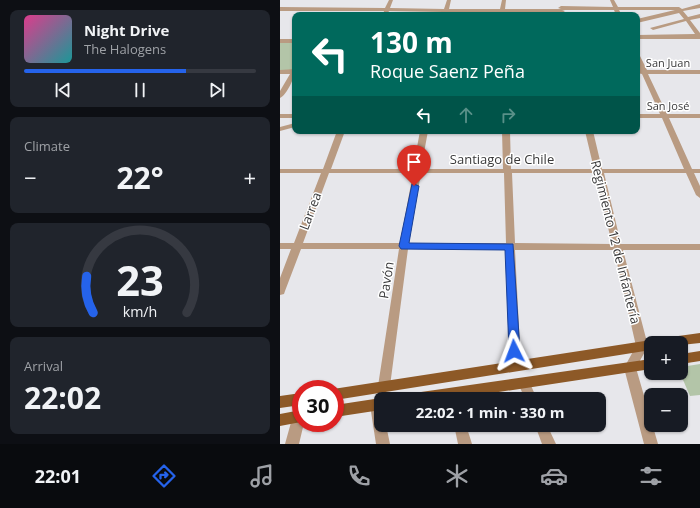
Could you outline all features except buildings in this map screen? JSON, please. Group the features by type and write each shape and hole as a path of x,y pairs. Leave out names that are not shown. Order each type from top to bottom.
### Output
{"main road":[{"path":"688,340 700,338"},
{"path":"344,393 644,346"},
{"path":"688,358 700,356"},
{"path":"474,392 644,365"},
{"path":"280,402 292,400"},
{"path":"344,410 374,405"},
{"path":"280,420 292,416"}],"street":[{"path":"385,12 390,0"},
{"path":"280,9 332,7 385,12 446,12 449,0"},
{"path":"502,12 504,0"},
{"path":"559,0 562,11"},
{"path":"612,0 618,12"},
{"path":"674,1 700,36"},
{"path":"640,20 681,9 700,6"},
{"path":"329,12 332,7"},
{"path":"586,8 587,12"},
{"path":"536,12 586,8 681,9"},
{"path":"689,22 700,16"},
{"path":"653,28 677,22 700,24"},
{"path":"640,37 700,36"},
{"path":"280,41 292,41"},
{"path":"280,72 292,71"},
{"path":"640,72 664,116 700,195"},
{"name":"San Juan","path":"640,72 700,72"},
{"path":"280,96 292,76"},
{"path":"280,116 292,115"},
{"name":"San José","path":"640,116 700,116"},
{"path":"280,129 292,126"},
{"name":"Larrea","path":"280,291 340,134"},
{"name":"Pavón","path":"384,386 404,246 423,134"},
{"path":"506,134 515,366"},
{"name":"Regimiento 12 de Infantería","path":"590,134 617,247 644,339"},
{"name":"Santiago de Chile","path":"280,171 700,171"},
{"path":"280,246 700,247"},
{"path":"644,349 630,368 651,444"},
{"path":"524,383 528,392"},
{"path":"292,444 295,432"},
{"path":"382,432 383,444"},
{"path":"462,432 465,444"},
{"path":"544,432 549,444"}],"green space":[{"path":"280,42 292,42 292,70 280,70"},
{"path":"700,364 700,395 690,396 688,388 687,388 683,380 688,380 688,366"}],"route":[{"path":"414,186 404,246 510,247 514,351"}]}
